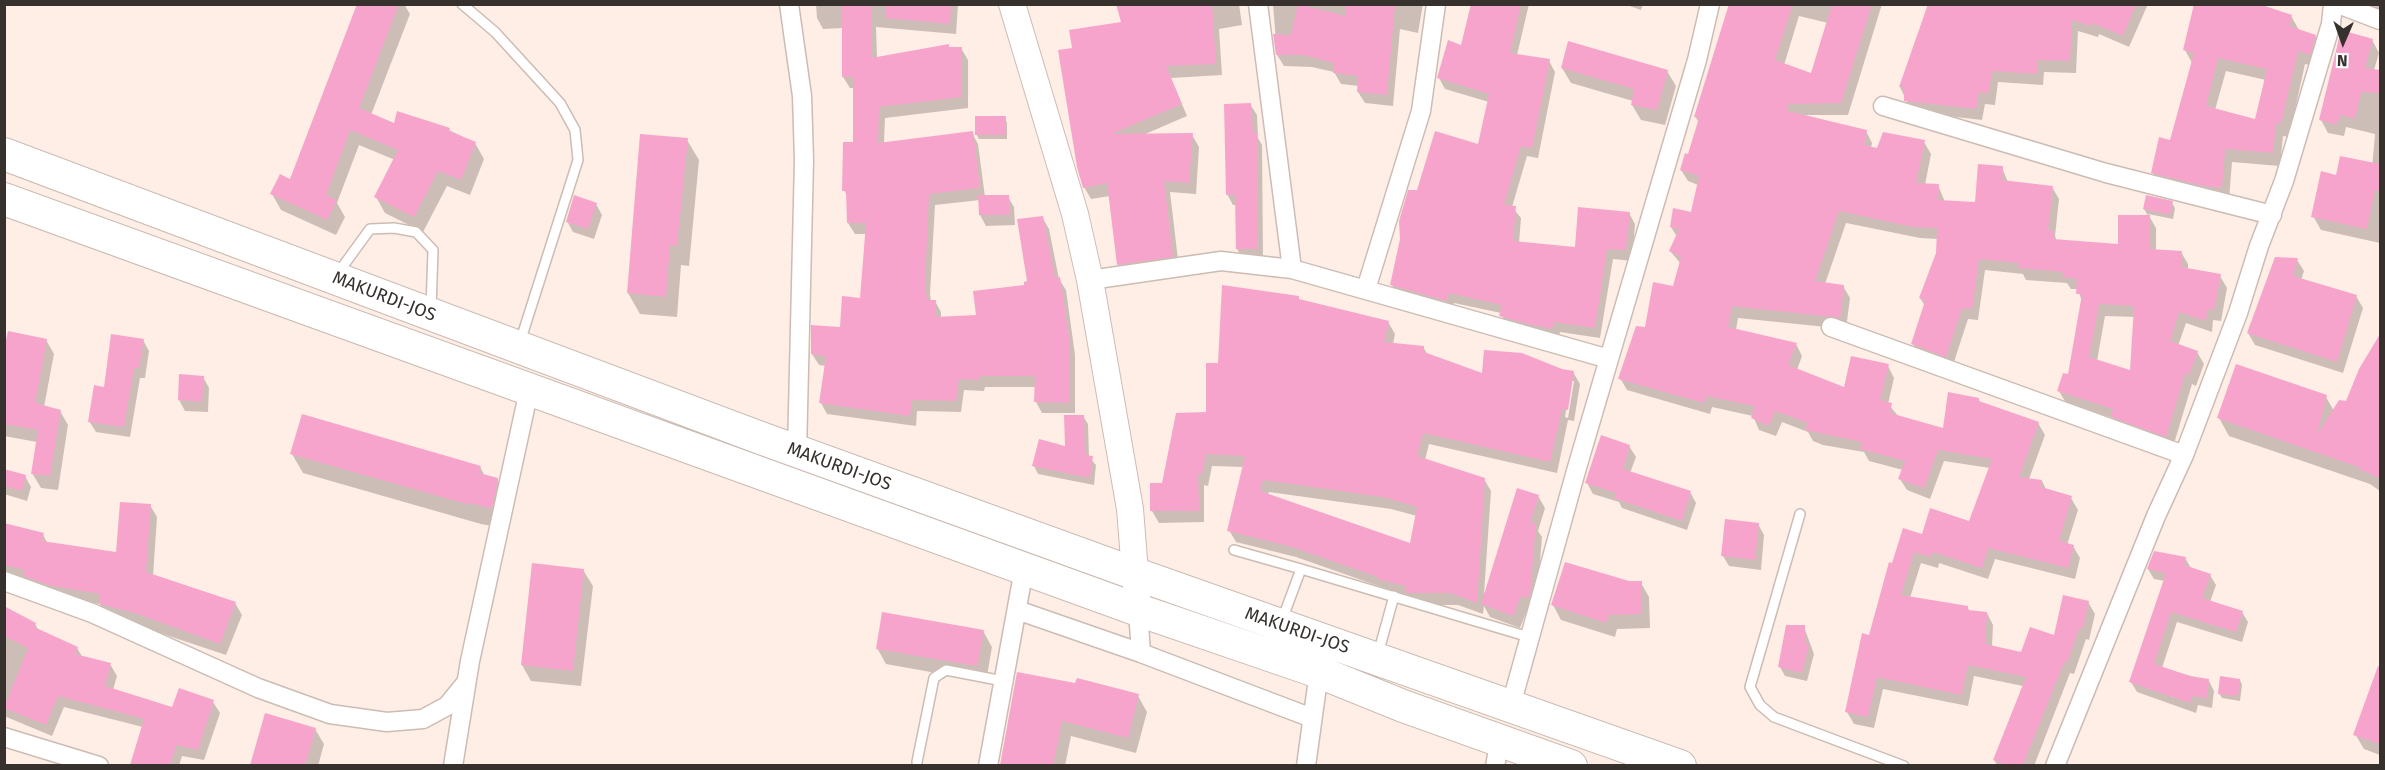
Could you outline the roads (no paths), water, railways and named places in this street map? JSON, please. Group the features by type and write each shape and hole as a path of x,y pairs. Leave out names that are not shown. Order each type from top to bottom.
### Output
{"highway":[{"name":"MAKURDI-JOS","path":"4,154 797,452 1680,765"},
{"name":"MAKURDI-JOS","path":"4,199 1024,569 1319,672 1497,753 1571,765"}],"main road":[{"path":"1012,4 1075,214 1090,280 1130,509 1138,610"}],"street":[{"path":"789,4 802,96 803,149 797,452"},
{"path":"1258,4 1292,269"},
{"path":"1366,289 1388,227 1421,111 1436,4"},
{"path":"1510,705 1694,71 1710,4"},
{"path":"2055,765 2156,516 2184,455 2238,313 2272,215 2331,24 2333,4"},
{"path":"2338,4 2380,20"},
{"path":"1883,106 2106,173 2272,215"},
{"path":"1090,280 1221,261 1292,269 1609,359"},
{"path":"1831,327 2184,455"},
{"path":"453,765 465,684 529,390"},
{"path":"988,765 1024,569"},
{"path":"4,582 92,613 258,688 330,714 387,722 423,719 447,706 465,684"},
{"path":"1017,610 1141,653 1311,718"},
{"path":"1138,610 1141,653"},
{"path":"1306,765 1319,672"},
{"path":"4,737 53,759 94,765"}],"lane":[{"path":"462,4 495,32 560,103 575,130 578,160 519,347"},
{"path":"334,278 370,229 394,228 416,232 433,250 430,314"},
{"path":"1800,514 1750,687 1760,705 1774,717 1904,765"},
{"path":"1234,550 1529,637"},
{"path":"1280,625 1301,569"},
{"path":"1377,658 1394,596"},
{"path":"916,762 934,678 946,670 1003,681"}]}
